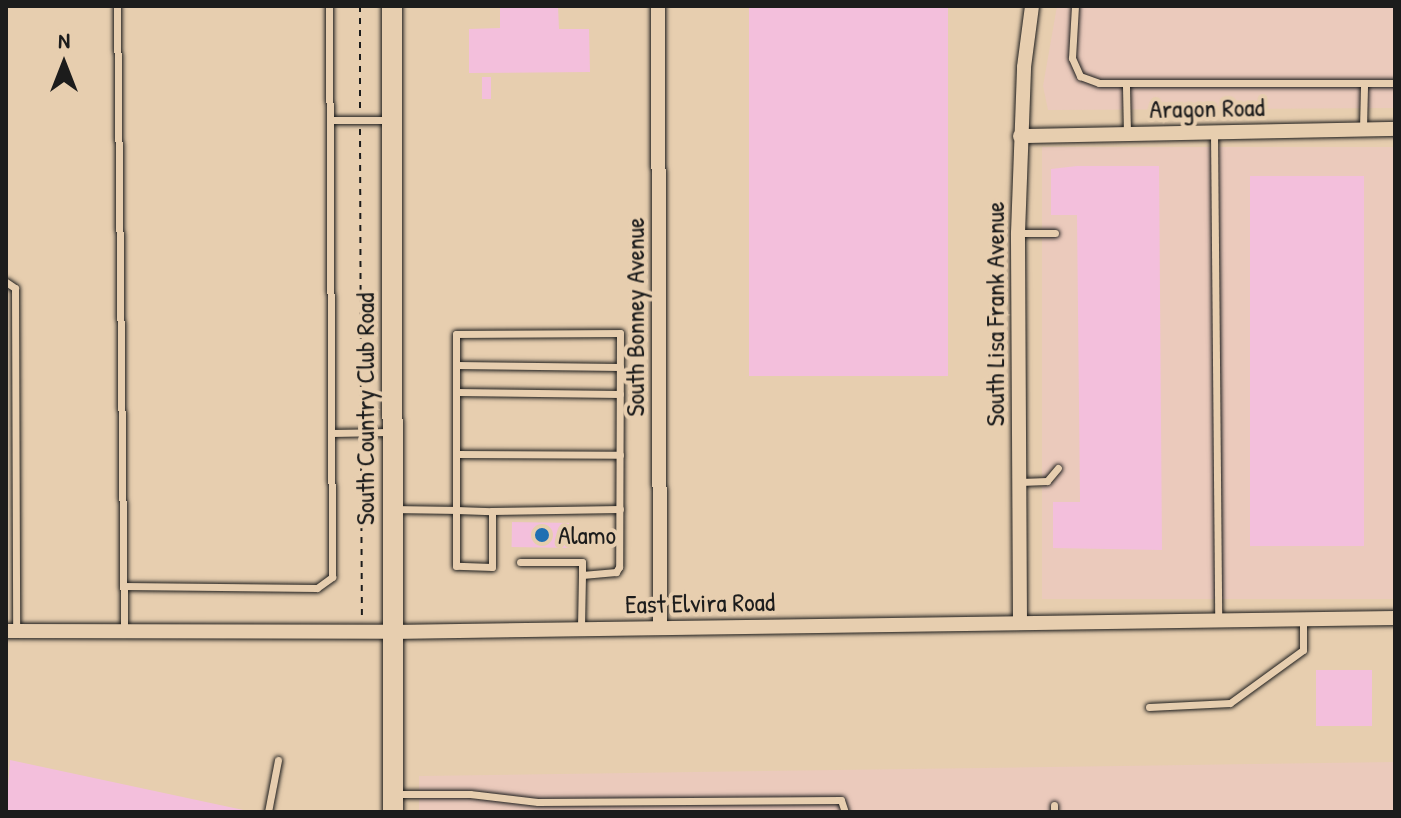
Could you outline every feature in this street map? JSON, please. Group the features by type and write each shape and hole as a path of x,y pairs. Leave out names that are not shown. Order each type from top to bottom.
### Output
{"street":[{"name":"South Country Club Road","path":"392,6 393,803"},
{"name":"South Bonney Avenue","path":"658,6 660,628"},
{"name":"South Lisa Frank Avenue","path":"1020,623 1018,233 1020,136 1032,6"},
{"name":"Aragon Road","path":"1020,136 1395,129"},
{"name":"East Elvira Road","path":"11,631 391,632 1395,618"}],"lane":[{"path":"117,6 124,631"},
{"path":"123,586 317,588 332,577 329,6"},
{"path":"1075,6 1072,58 1080,76 1126,86 1364,87 1395,83"},
{"path":"1126,86 1127,134"},
{"path":"1363,130 1364,87"},
{"path":"330,120 392,120"},
{"path":"1214,132 1218,620"},
{"path":"1018,233 1055,233"},
{"path":"6,282 15,288 11,631"},
{"path":"492,511 492,567 456,566 456,334 620,333 619,567 616,572 582,575"},
{"path":"456,365 620,367"},
{"path":"456,392 620,394"},
{"path":"331,433 391,432"},
{"path":"456,454 620,455"},
{"path":"1020,482 1047,481 1058,468"},
{"path":"391,509 620,509"},
{"path":"520,562 582,562 581,629"},
{"path":"1149,707 1230,703 1303,650 1303,619"},
{"path":"268,812 278,760"},
{"path":"393,803 470,794 538,802 841,800 845,812"},
{"path":"797,800 797,812"},
{"path":"744,801 744,812"}],"path":[{"path":"360,6 362,632"}],"shaded area":[{"path":"1057,6 1395,6 1395,108 1048,110 1043,86"},
{"path":"1042,147 1395,147 1395,599 1042,599"},
{"path":"1395,762 1395,812 419,812 419,776"}],"building":[{"path":"500,6 558,6 559,29 589,29 590,72 469,73 469,29 500,28"},
{"path":"749,6 948,6 948,376 749,376"},
{"path":"482,77 491,77 491,99 482,99"},
{"path":"1159,166 1162,550 1053,548 1053,502 1080,502 1077,215 1051,215 1051,169"},
{"path":"1250,176 1364,176 1364,546 1250,546"},
{"name":"Alamo","path":"512,522 572,523 572,548 512,547"},
{"path":"1316,670 1372,670 1372,726 1316,726"},
{"path":"10,760 248,811 248,812 6,812"}],"place":[{"name":"Alamo","path":"542,535"}]}
